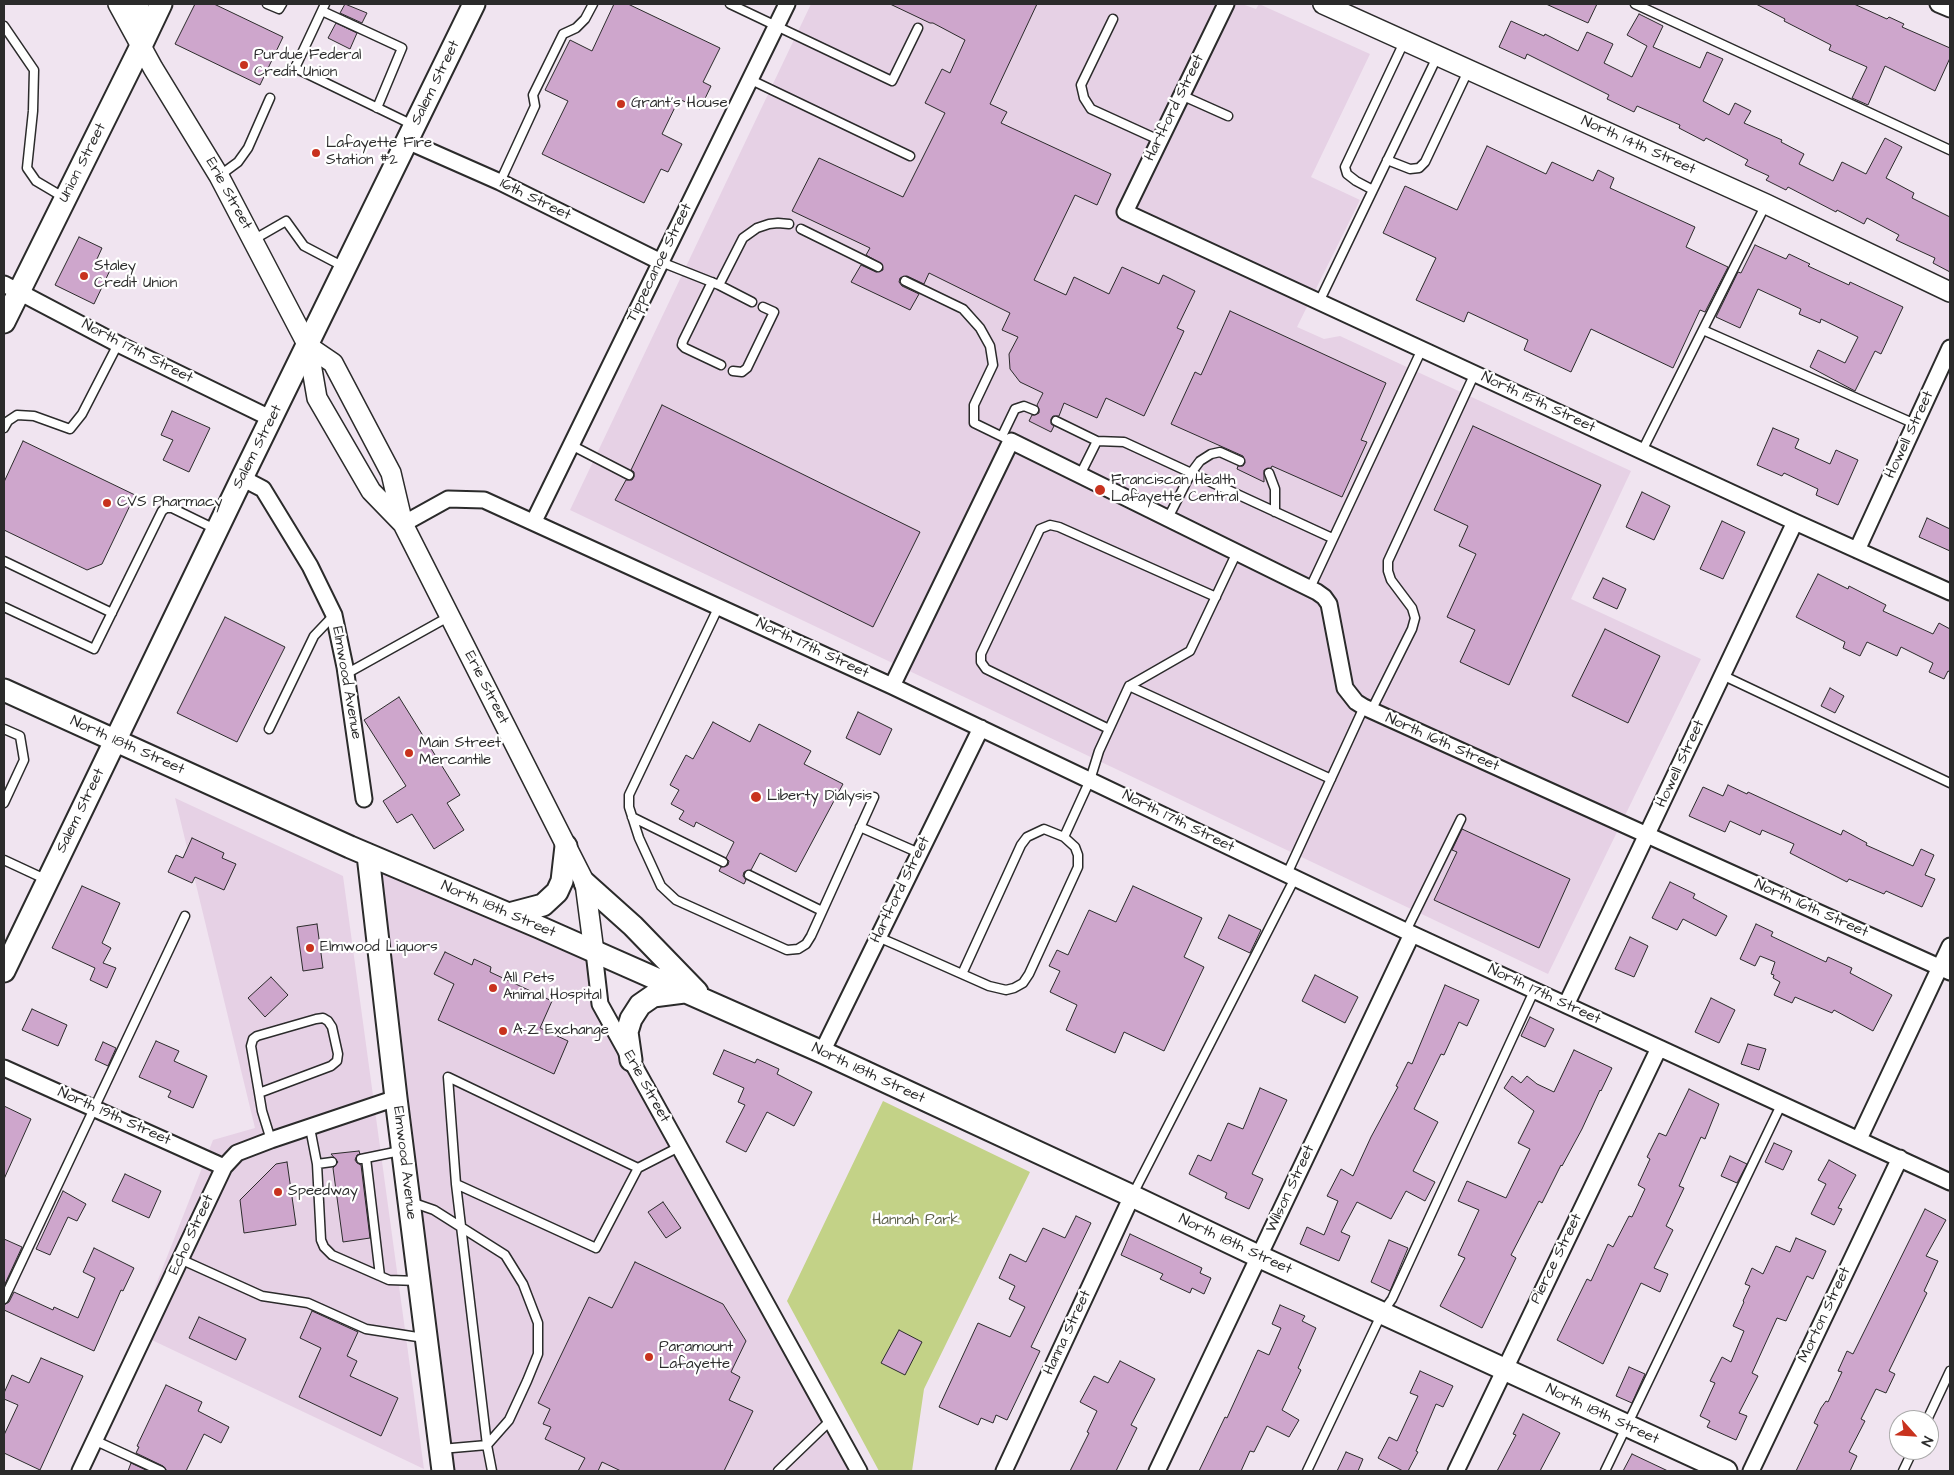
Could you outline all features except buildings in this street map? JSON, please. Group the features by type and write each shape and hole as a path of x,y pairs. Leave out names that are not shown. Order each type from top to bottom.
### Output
{"main road":[{"name":"Union Street","path":"4,322 11,287 65,198 142,46 161,4"},
{"name":"Salem Street","path":"4,971 474,4"},
{"name":"North 18th Street","path":"4,690 368,854 822,1052 1626,1427 1726,1471"},
{"path":"509,914 543,905 557,892 562,880 566,846"},
{"name":"Elmwood Avenue","path":"368,854 402,1151 442,1471"},
{"path":"585,883 632,926 708,1003"},
{"path":"631,1060 628,1032 631,1018 640,1005 653,996 684,992"}],"street":[{"name":"Erie Street","path":"118,4 219,176 308,346 317,398 371,491 403,524"},
{"name":"Erie Street","path":"139,4 142,46"},
{"name":"Tippecanoe Street","path":"534,521 786,4"},
{"name":"Hartford Street","path":"1125,212 1226,4"},
{"name":"North 14th Street","path":"1324,4 1766,204 1950,292"},
{"name":"16th Street","path":"411,133 500,182 661,262"},
{"name":"North 15th Street","path":"1125,212 1950,592"},
{"name":"North 17th Street","path":"11,287 118,344 272,419"},
{"name":"Erie Street","path":"308,346 333,363 391,473 403,524 585,883 600,1004 859,1471"},
{"name":"Howell Street","path":"1857,550 1950,348"},
{"name":"North 16th Street","path":"1007,438 1310,588 1324,597 1329,604 1345,688 1356,702 1368,709 1945,969"},
{"path":"892,686 1007,438"},
{"name":"Elmwood Avenue","path":"242,478 263,489 310,566 334,615 346,674 364,798"},
{"name":"North 17th Street","path":"403,524 448,499 484,500 534,521 892,686 1409,933 1782,1103 1950,1182"},
{"name":"Howell Street","path":"1566,1005 1795,522"},
{"name":"Hartford Street","path":"822,1052 981,728"},
{"name":"Wilson Street","path":"1157,1471 1260,1257 1409,933"},
{"path":"1859,1139 1945,969 1950,946"},
{"name":"Pierce Street","path":"1456,1471 1659,1048"},
{"name":"North 19th Street","path":"4,1068 224,1167"},
{"name":"Echo Street","path":"80,1471 224,1167 237,1153 396,1098"},
{"name":"Morton Street","path":"1751,1471 1900,1158"},
{"name":"Hanna Street","path":"1004,1471 1132,1196"}],"lane":[{"path":"267,4 279,9 282,4"},
{"path":"500,182 535,106 533,95 563,34 576,28 585,20 593,4"},
{"path":"730,4 892,81 918,28"},
{"path":"1635,4 1950,150"},
{"path":"377,108 402,48 324,7 295,68 377,108 411,133"},
{"path":"1113,19 1081,86 1084,98 1091,109 1159,140"},
{"path":"4,26 34,70 33,112 27,168 36,181 65,198"},
{"path":"1373,190 1347,174 1345,167 1405,40"},
{"path":"1319,302 1438,55"},
{"path":"1387,160 1410,169 1419,168 1425,162 1468,69"},
{"path":"749,79 910,156"},
{"path":"1182,95 1228,116"},
{"path":"219,176 238,162 248,148 270,98"},
{"path":"1642,451 1766,204"},
{"path":"253,240 286,221 304,246 345,268"},
{"path":"721,366 685,348 682,345 683,341 715,283 743,238 757,228 769,224 789,224"},
{"path":"801,229 878,267"},
{"path":"661,262 715,283 752,302"},
{"path":"905,281 963,310 980,328 990,346 993,365 974,405 974,423 1007,438 1016,409 1024,406 1034,410"},
{"path":"733,371 742,372 746,368 774,312 763,307"},
{"path":"1703,330 1915,424"},
{"path":"4,428 8,421 17,415 34,416 70,429 82,414 118,344"},
{"path":"1310,588 1422,349"},
{"path":"1132,1196 1291,876 1331,779 1412,628 1415,618 1412,608 1392,580 1388,571 1388,561 1475,374"},
{"path":"1056,421 1097,441 1124,442 1332,538"},
{"path":"1080,475 1097,441"},
{"path":"571,445 629,475"},
{"path":"1168,518 1191,473 1200,461 1220,452 1240,461"},
{"path":"1268,473 1275,489 1275,512"},
{"path":"4,607 94,650 162,511 166,508 172,508 217,530"},
{"path":"1109,729 986,669 981,662 981,654 1040,529 1050,525 1059,527 1216,597"},
{"path":"1064,837 1090,780 1099,751 1129,686 1190,651 1238,552"},
{"path":"4,561 112,613"},
{"path":"719,606 629,795 628,806 639,838 661,886 676,900 787,950 798,949 806,944 874,797"},
{"path":"269,729 314,636 334,615"},
{"path":"346,674 450,616"},
{"path":"1722,676 1950,783"},
{"path":"1129,686 1331,779"},
{"path":"4,729 20,736 24,760 4,803"},
{"path":"632,817 723,862"},
{"path":"1409,933 1461,819"},
{"path":"860,827 919,853"},
{"path":"878,937 989,986 1006,990 1014,988 1022,983 1029,974 1078,867 1076,847 1064,837 1044,829 1026,837 962,974"},
{"path":"4,860 48,880"},
{"path":"750,875 822,911"},
{"path":"4,1299 185,916"},
{"path":"1307,1471 1382,1313 1392,1299 1534,991"},
{"path":"259,1093 331,1066 337,1061 338,1054 332,1027 328,1021 323,1018 316,1019 253,1039 251,1046 262,1111 271,1140"},
{"path":"492,1471 487,1445 456,1184 448,1077 638,1168"},
{"path":"1605,1471 1782,1103"},
{"path":"310,1128 317,1164 321,1240 324,1247 332,1256 389,1280 419,1281"},
{"path":"456,1184 596,1248 638,1168 679,1147"},
{"path":"380,1276 363,1158 402,1151"},
{"path":"317,1164 332,1162"},
{"path":"409,1202 434,1210 505,1255 523,1284 538,1324 538,1354 509,1420 487,1445 440,1449"},
{"path":"180,1259 262,1296 308,1303 366,1329 426,1338"},
{"path":"1932,1410 1950,1371"},
{"path":"778,1471 830,1420"},
{"path":"94,1440 161,1471"}],"shaded area":[{"name":"Franciscan Health Lafayette Central","path":"811,4 1242,4 1256,9 1259,4 1370,54 1311,177 1360,200 1297,327 1324,339 1340,336 1631,471 1571,599 1701,659 1548,974 570,510"},
{"path":"175,798 343,876 424,1469 137,1333 213,1140 255,1128"},
{"path":"368,855 594,952 600,1004 859,1471 443,1471"}],"green space":[{"name":"Hannah Park","path":"883,1101 1030,1172 924,1389 912,1471 879,1471 787,1301"}],"place":[{"name":"Purdue Federal Credit Union","path":"244,65"},
{"name":"Grant's House","path":"621,104"},
{"name":"Lafayette Fire Station #2","path":"316,153"},
{"name":"Staley Credit Union","path":"84,276"},
{"name":"Franciscan Health Lafayette Central","path":"1100,490"},
{"name":"CVS Pharmacy","path":"107,503"},
{"name":"Main Street Mercantile","path":"409,753"},
{"name":"Liberty Dialysis","path":"756,797"},
{"name":"Elmwood Liquors","path":"310,948"},
{"name":"All Pets Animal Hospital","path":"493,988"},
{"name":"A-Z Exchange","path":"503,1031"},
{"name":"Speedway","path":"278,1192"},
{"name":"Paramount Lafayette","path":"649,1357"}]}
